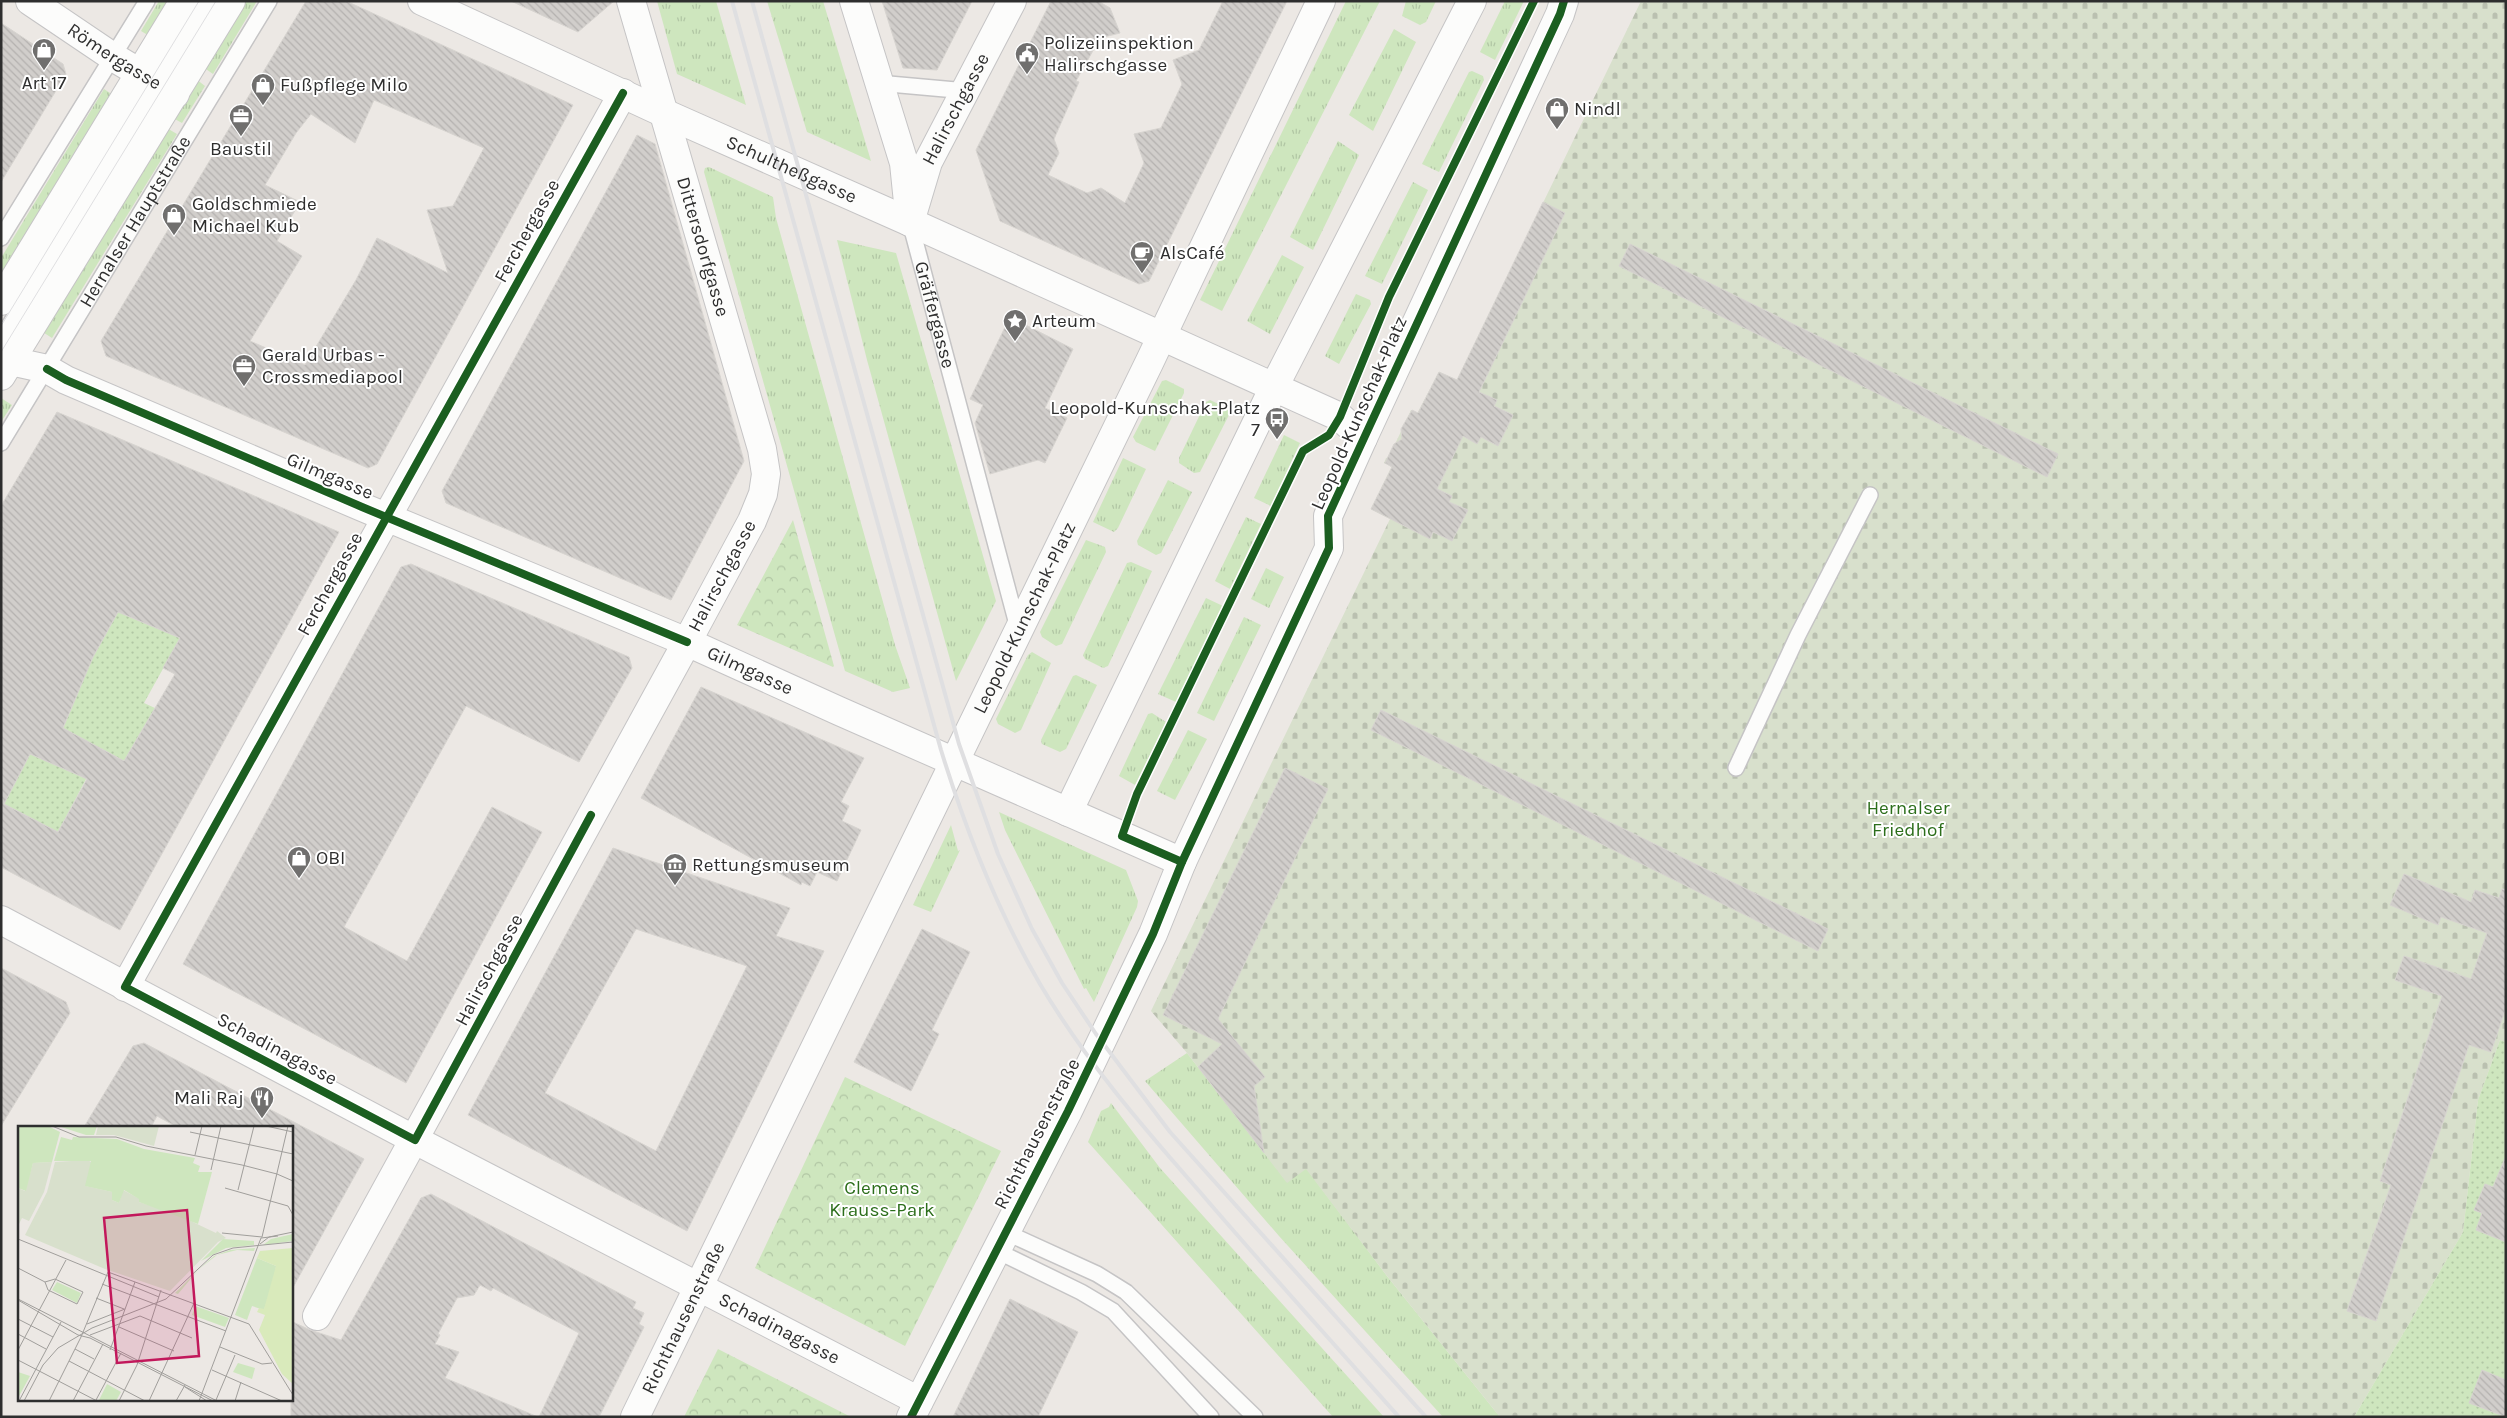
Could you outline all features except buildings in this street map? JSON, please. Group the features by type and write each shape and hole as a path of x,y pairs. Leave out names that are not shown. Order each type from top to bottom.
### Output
{"street":[{"name":"Römergasse","path":"30,1 157,84"},
{"name":"Hernalser Hauptstraße","path":"4,359 157,84 184,1"},
{"name":"Hernalser Hauptstraße","path":"1,301 157,84 231,1"},
{"name":"Schultheßgasse","path":"422,1 623,92 664,113 1161,335"},
{"name":"Dittersdorfgasse","path":"631,1 762,449 766,474 763,494"},
{"name":"Gräffergasse","path":"854,1 904,163 910,222"},
{"name":"Halirschgasse","path":"910,222 928,162 967,91 1012,1"},
{"name":"Leopold-Kunschak-Platz","path":"954,762 1321,1"},
{"path":"1068,812 1274,387 1472,1"},
{"name":"Leopold-Kunschak-Platz","path":"1182,862 1328,548 1328,516 1560,14 1564,1"},
{"name":"Ferchergasse","path":"125,987 623,92"},
{"name":"Leopold-Kunschak-Platz","path":"1161,335 1340,417 1363,438"},
{"name":"Gilmgasse","path":"4,359 46,369 66,380 386,517 687,642 954,762"},
{"name":"Halirschgasse","path":"317,1316 687,642 752,521 763,494"},
{"path":"954,762 1182,862"},
{"name":"Richthausenstraße","path":"635,1417 954,762"},
{"name":"Richthausenstraße","path":"915,1409 1068,1111 1153,934 1182,862"},
{"name":"Schadinagasse","path":"1,920 415,1140 698,1287 915,1409"}],"lane":[{"path":"1,238 147,1"},
{"name":"Hernalser Hauptstraße","path":"157,84 208,1"},
{"name":"Hernalser Hauptstraße","path":"1,443 269,1"},
{"path":"878,83 967,91"},
{"name":"Gräffergasse","path":"910,222 1018,629"},
{"path":"1736,768 1798,635 1870,495"},
{"path":"1001,1242 1114,1311 1211,1417"},
{"path":"1001,1242 1097,1274 1126,1292 1255,1417"}],"green space":[{"path":"159,1 172,1 151,37 141,31"},
{"path":"244,1 257,1 213,74 203,67"},
{"path":"657,1 716,1 746,105 677,74"},
{"path":"767,1 823,1 871,161 807,132"},
{"path":"1346,1 1380,1 1222,311 1200,300"},
{"path":"1406,1 1436,1 1426,22 1420,25 1402,16"},
{"path":"1505,1 1524,1 1495,60 1480,52"},
{"name":"Hernalser Friedhof","path":"1641,1 2506,1 2506,1042 2500,1040 2478,1100 2463,1232 2354,1417 1500,1417 1387,1276 1306,1169 1287,1183 1187,1053 1151,1011 1390,519 1371,509 1392,466 1384,463 1386,458 1389,457 1411,410 1417,414 1439,372 1457,380"},
{"path":"1394,29 1416,42 1373,131 1349,115"},
{"path":"1472,71 1483,76 1484,80 1439,172 1422,164 1469,72"},
{"path":"196,79 205,86 182,123 173,118"},
{"path":"104,89 116,97 1,284 1,258"},
{"path":"165,127 177,134 52,338 41,331"},
{"path":"1338,141 1359,155 1313,250 1290,237"},
{"path":"709,167 773,197 776,218 895,645 910,688 893,692 845,671 704,172 705,168"},
{"path":"1413,182 1428,190 1382,284 1365,276"},
{"path":"837,240 896,253 996,601 956,681 867,360"},
{"path":"1282,255 1304,267 1270,334 1247,321"},
{"path":"1356,294 1370,300 1371,304 1339,364 1325,356"},
{"path":"1166,380 1184,389 1184,393 1155,451 1136,442 1133,437 1162,381"},
{"path":"1,398 12,405 1,422"},
{"path":"1210,400 1227,408 1230,413 1200,472 1194,473 1179,463 1179,458 1206,402"},
{"path":"1284,435 1300,443 1271,506 1254,498"},
{"path":"1123,458 1146,469 1118,528 1114,532 1093,522"},
{"path":"1168,480 1192,492 1161,553 1156,555 1138,545 1137,541"},
{"path":"1246,517 1261,524 1230,589 1215,581"},
{"path":"793,520 834,666 833,667 737,625"},
{"path":"1086,540 1105,547 1106,552 1062,644 1056,646 1042,637 1040,632"},
{"path":"1131,562 1152,571 1108,666 1103,668 1085,659 1083,655 1127,563"},
{"path":"1266,568 1284,577 1269,608 1251,599"},
{"path":"1206,598 1223,606 1176,702 1158,694"},
{"path":"118,612 180,638 144,703 155,708 124,761 102,749 58,832 4,804 30,754 49,762 84,678 82,677"},
{"path":"1244,617 1261,625 1214,721 1197,713"},
{"path":"1032,652 1051,663 1021,730 1015,733 998,724 996,719 1028,655"},
{"path":"1076,675 1097,685 1066,749 1060,752 1042,744 1041,740 1073,676"},
{"path":"1152,713 1166,722 1135,785 1119,776 1148,714"},
{"path":"1188,730 1207,739 1175,800 1157,791"},
{"path":"999,812 1126,870 1138,901 1137,907 1094,1002 1086,988 1084,989 1005,830"},
{"path":"951,825 958,851 960,850 931,912 913,905"},
{"path":"2500,1040 2506,1042 2506,1417 2354,1417 2463,1232 2478,1100"},
{"path":"1187,1053 1287,1182 1306,1168 1387,1276 1500,1417 1443,1417 1279,1236 1145,1081"},
{"name":"Clemens Krauss-Park","path":"845,1077 1001,1151 905,1346 755,1268"},
{"path":"1111,1103 1160,1168 1384,1417 1333,1417 1088,1142 1101,1111 1109,1107"},
{"path":"718,1349 851,1417 684,1417"}],"tram line":[{"path":"1,326 199,1"},
{"path":"1,352 216,1"}],"railway":[{"path":"732,1 941,750 972,840 996,899 1024,956 1057,1012 1115,1092 1249,1249 1399,1417"},
{"path":"752,1 959,744 998,854 1032,929 1062,983 1096,1034 1170,1132 1426,1417"}],"cycle path":[{"path":"1182,862 1122,836 1137,794 1303,451 1329,435 1340,417 1389,297 1534,1"},
{"path":"911,1417 1068,1111 1153,934 1182,862 1329,548 1328,516 1560,14 1564,1"},
{"path":"591,815 415,1140 125,987 623,93"},
{"path":"47,369 66,380 362,507 687,642"}],"place":[{"name":"Art 17","path":"44,71"},
{"name":"Polizeiinspektion Halirschgasse","path":"1027,75"},
{"name":"Fußpflege Milo","path":"263,106"},
{"name":"Nindl","path":"1557,130"},
{"name":"Baustil","path":"241,137"},
{"name":"Goldschmiede Michael Kub","path":"174,236"},
{"name":"AlsCafé","path":"1142,274"},
{"name":"Arteum","path":"1015,342"},
{"name":"Gerald Urbas - Crossmediapool","path":"244,387"},
{"name":"Leopold-Kunschak-Platz 7","path":"1277,440"},
{"name":"OBI","path":"299,879"},
{"name":"Rettungsmuseum","path":"675,886"},
{"name":"Mali Raj","path":"262,1119"}]}
